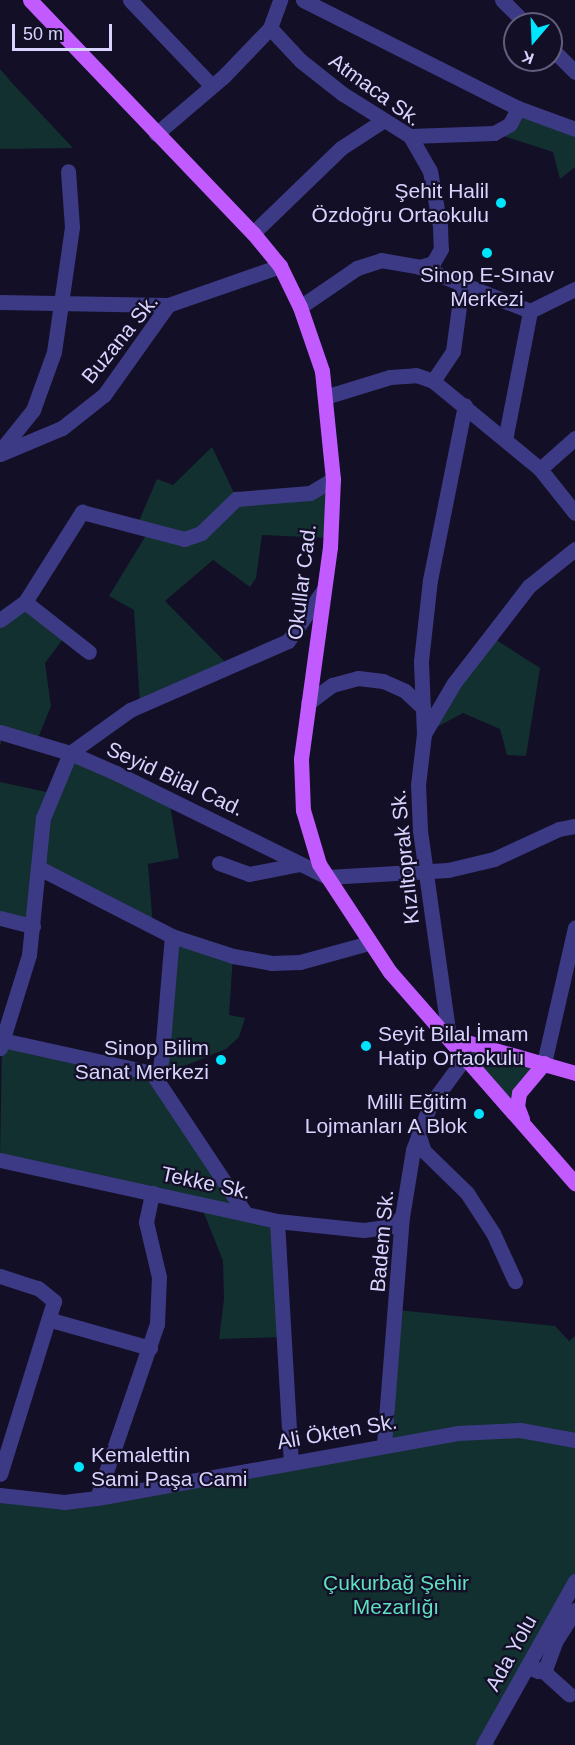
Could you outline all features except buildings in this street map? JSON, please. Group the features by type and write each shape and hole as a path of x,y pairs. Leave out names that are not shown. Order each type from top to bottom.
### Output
{"main road":[{"name":"Okullar Cad.","path":"30,0 156,134 254,232 280,266 300,308 314,344 325,397 333,479 324,589 301,759 303,810 319,864 390,972 449,1036 575,1183"},
{"path":"449,1036 575,1073"},
{"path":"524,1123 518,1106 519,1093 544,1063"}],"street":[{"path":"130,0 212,86"},
{"path":"156,134 212,86 270,28 280,0"},
{"path":"303,0 518,108 574,126"},
{"path":"502,0 514,12"},
{"name":"Atmaca Sk.","path":"270,28 301,61 343,94 410,136 430,171 440,226 441,249 433,263 420,267"},
{"path":"563,60 575,72"},
{"path":"410,136 494,133 510,124 518,108"},
{"path":"254,232 341,148 384,120"},
{"path":"0,452 20,429 42,392 54,352 72,227 68,171"},
{"path":"300,308 357,268 381,260 420,267 530,311 575,289"},
{"name":"Buzana Sk.","path":"0,452 62,428 104,395 168,305 280,266"},
{"path":"434,381 453,351 462,284"},
{"path":"0,302 168,305"},
{"path":"505,440 530,311"},
{"path":"325,397 390,377 416,375 434,381 540,469 575,513"},
{"path":"424,734 421,661 430,580 465,405"},
{"path":"540,469 575,438"},
{"path":"0,620 25,602 82,512 184,538 201,533 236,499 310,493 333,479"},
{"name":"Kızıltoprak Sk.","path":"449,1036 426,871 418,785 424,734 454,683 529,586 575,549"},
{"path":"245,1213 152,1073 1,1044 21,986 33,926 41,869 43,818 70,753 130,710 288,642 324,589"},
{"path":"25,602 88,652"},
{"path":"308,703 332,685 358,678 383,681 405,691 423,708"},
{"name":"Seyid Bilal Cad.","path":"0,732 70,753 327,878"},
{"path":"327,878 448,870 494,859 559,829 575,826"},
{"path":"219,863 249,874 300,864"},
{"path":"41,869 172,936 233,956 271,963 300,962 369,943"},
{"path":"0,918 33,926"},
{"path":"544,1063 575,928"},
{"path":"152,1073 160,1067 162,1054 172,936"},
{"name":"Badem Sk.","path":"384,1444 402,1217 418,1134 430,1105 465,1056"},
{"path":"418,1134 424,1151 467,1193 493,1233 515,1281"},
{"name":"Tekke Sk.","path":"0,1160 277,1221 364,1230 391,1226 402,1217"},
{"path":"98,1498 150,1348 160,1300 155,1255 146,1222 152,1193"},
{"path":"277,1221 291,1461"},
{"path":"0,1275 46,1292 54,1301 51,1320 0,1474"},
{"path":"51,1320 150,1348"},
{"name":"Ali Ökten Sk.","path":"0,1496 64,1502 98,1498 384,1444 490,1431 520,1430 575,1440"},
{"name":"Ada Yolu","path":"483,1745 535,1668 575,1581"},
{"path":"569,1694 535,1668 575,1610"}],"green space":[{"path":"0,69 13,84 73,148 0,149"},
{"path":"518,108 575,129 575,167 560,179 553,152 494,133"},
{"path":"212,447 237,499 272,498 333,479 330,538 262,535 256,578 250,587 213,560 165,601 230,667 140,705 134,610 109,596 148,532 136,528 157,479 173,485"},
{"path":"25,602 66,635 45,663 51,706 36,743 3,734 0,746 0,620"},
{"path":"490,636 540,668 526,756 507,755 500,729 463,713 424,734"},
{"path":"70,753 169,799 179,858 148,864 153,927 41,869 33,926 0,918 0,782 51,793"},
{"path":"172,936 233,956 229,1015 245,1018 239,1037 226,1049 167,1073 160,1067"},
{"path":"449,1037 544,1063 517,1106"},
{"path":"2,1040 152,1073 245,1212 277,1221 283,1337 219,1339 224,1299 223,1261 200,1203 0,1160"},
{"name":"Çukurbağ Şehir Mezarlığı","path":"397,1310 555,1326 569,1341 575,1336 575,1581 488,1737 495,1745 0,1745 0,1495 64,1502 383,1444"}],"place":[{"name":"Şehit Halil Özdoğru Ortaokulu","path":"501,203"},
{"name":"Sinop E-Sınav Merkezi","path":"487,253"},
{"name":"Seyit Bilal İmam Hatip Ortaokulu","path":"366,1046"},
{"name":"Sinop Bilim Sanat Merkezi","path":"221,1060"},
{"name":"Milli Eğitim Lojmanları A Blok","path":"479,1114"},
{"name":"Kemalettin Sami Paşa Cami","path":"79,1467"}]}
